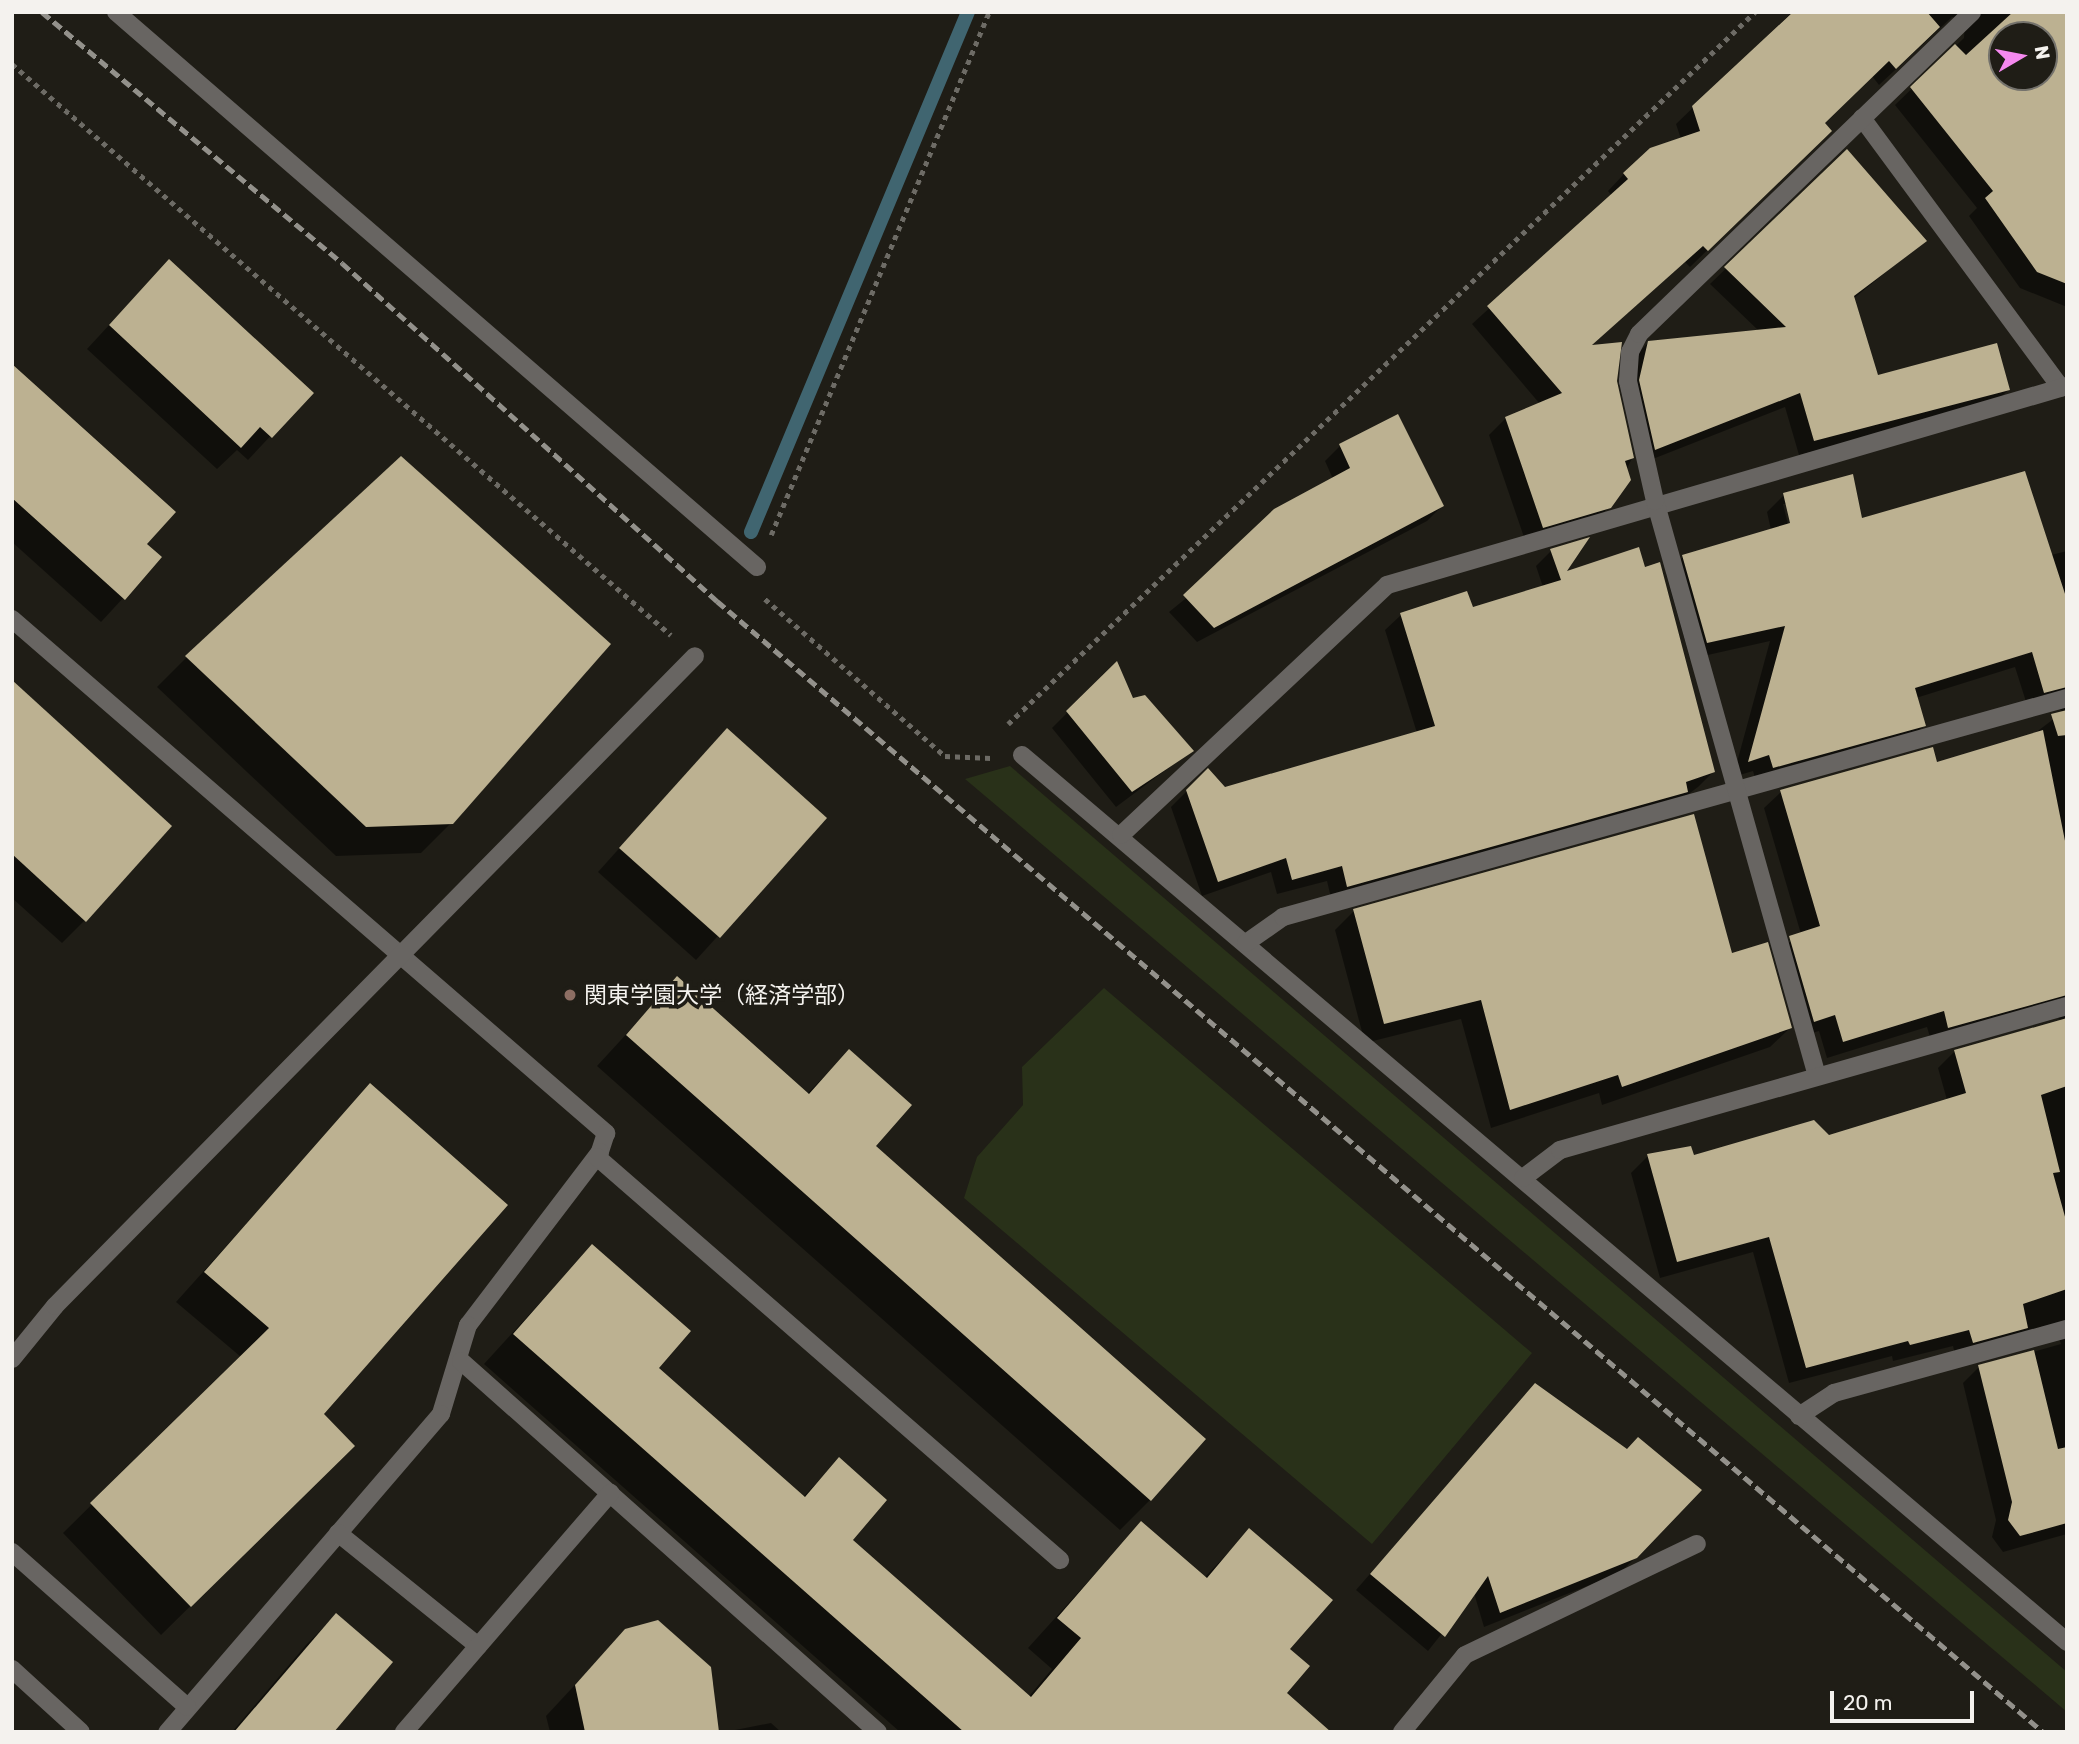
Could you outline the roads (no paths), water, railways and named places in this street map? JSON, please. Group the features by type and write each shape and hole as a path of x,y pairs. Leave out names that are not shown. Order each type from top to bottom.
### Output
{"street":[{"path":"116,12 757,567"},
{"path":"1817,1076 1655,501 1628,381 1639,334 1972,12"},
{"path":"1121,835 1387,584 1655,501 2064,387 1862,118"},
{"path":"12,619 606,1133 597,1157 468,1325 461,1361 441,1414 167,1732"},
{"path":"12,1359 55,1306 403,956 695,656"},
{"path":"1246,943 1283,917 2067,698"},
{"path":"1021,755 1121,835 2067,1642"},
{"path":"1523,1178 1559,1150 2067,1006"},
{"path":"597,1157 1060,1560"},
{"path":"1799,1416 1834,1393 2067,1329"},
{"path":"461,1361 878,1732"},
{"path":"404,1732 610,1493"},
{"path":"338,1532 478,1646"},
{"path":"1402,1732 1465,1655 1697,1544"},
{"path":"12,1552 187,1707"},
{"path":"12,1669 82,1732"}],"waterway":[{"path":"751,532 968,12"}],"railway":[{"path":"42,12 342,263 717,601 2043,1732"}],"place":[{"name":"関東学園大学（経済学部）","path":"570,995"}]}
